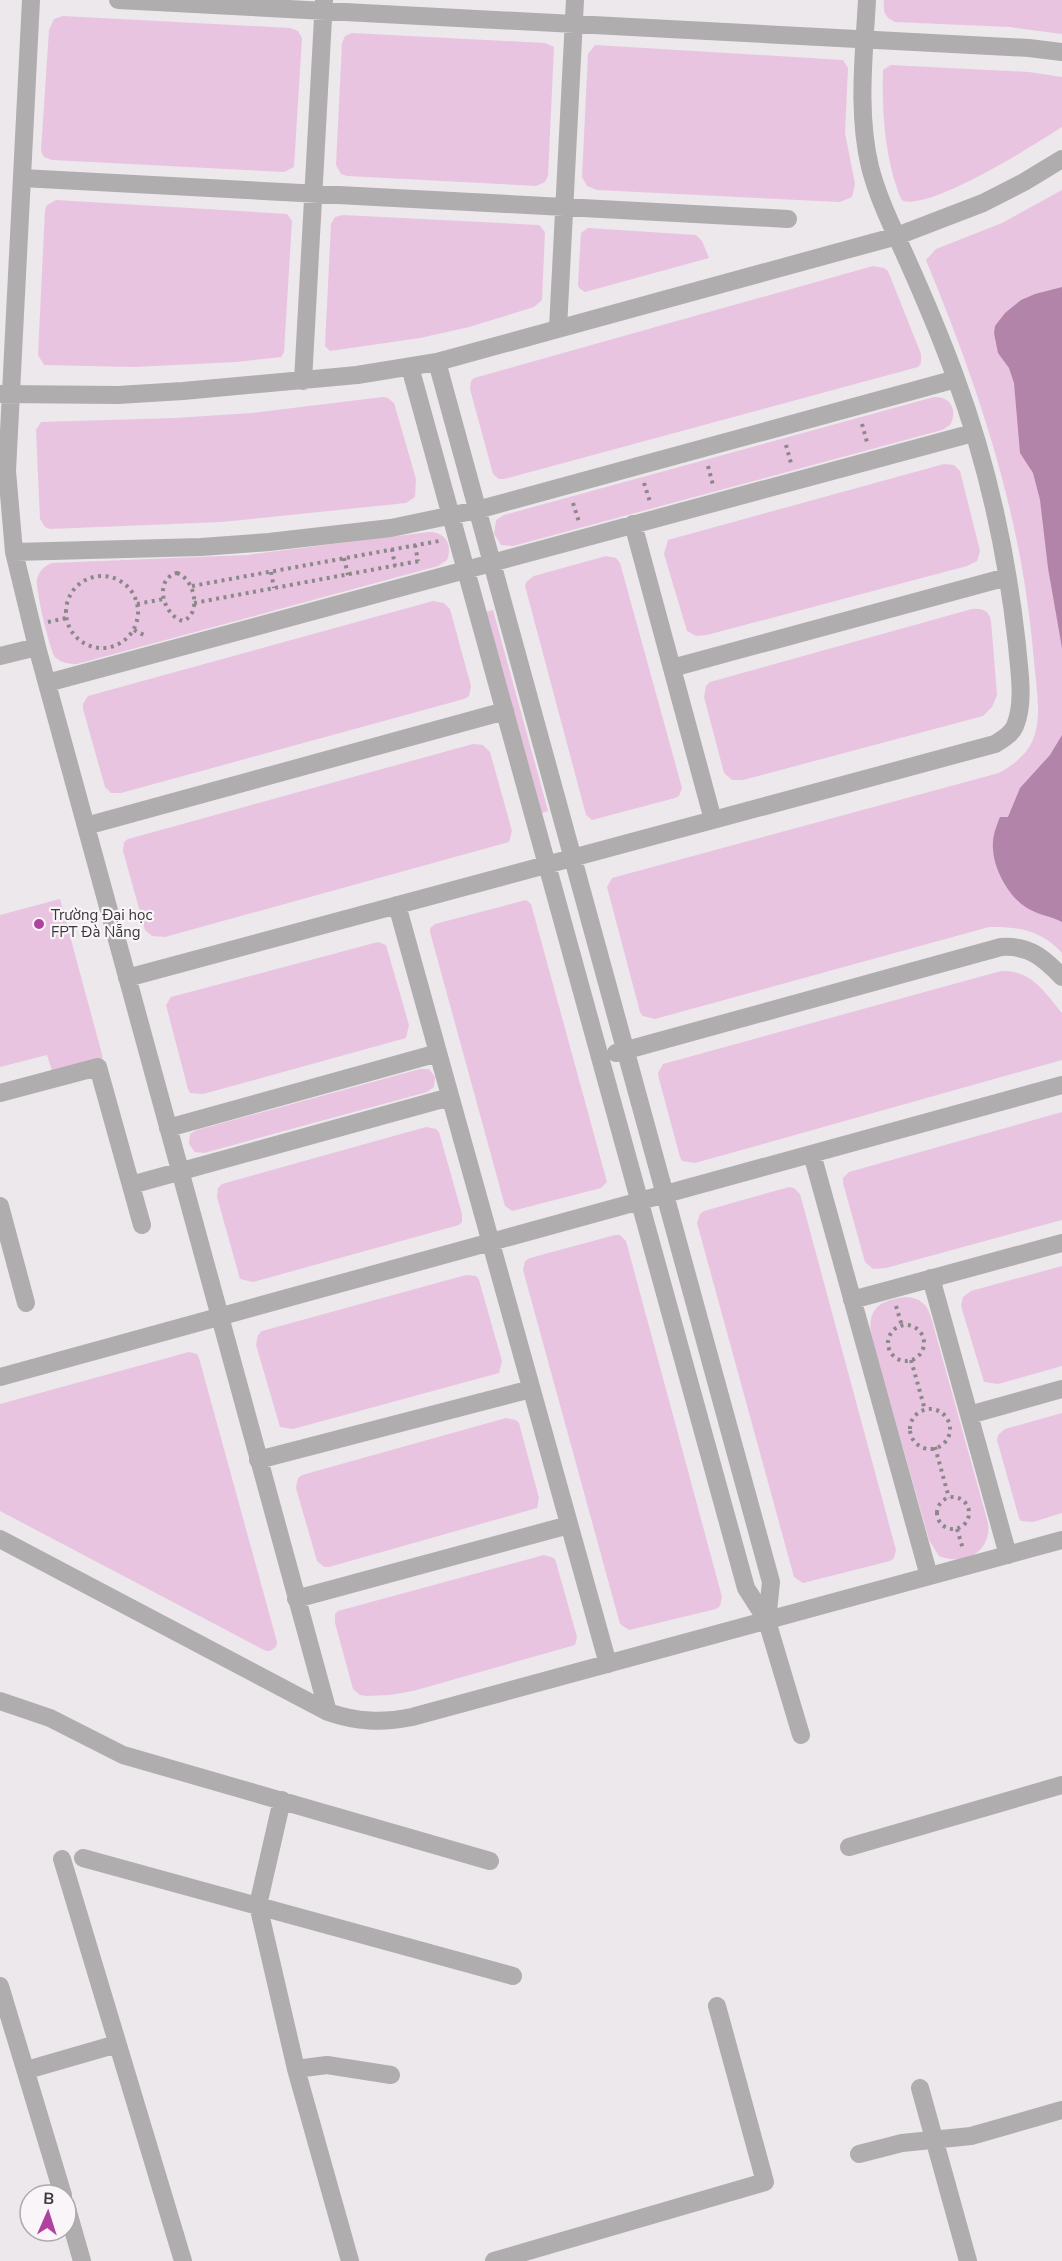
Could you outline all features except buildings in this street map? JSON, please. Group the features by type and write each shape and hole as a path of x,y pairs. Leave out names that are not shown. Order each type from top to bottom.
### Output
{"street":[{"path":"31,0 22,178 5,394 7,471 14,552 37,647 328,1712"},
{"path":"118,0 324,5 574,23 1029,48 1062,52"},
{"path":"558,328 575,0"},
{"path":"128,978 995,744 1014,729 1018,714 1019,685 1016,639 1007,576 985,473 956,380 930,312 876,186 866,148 863,110 867,0"},
{"path":"303,381 324,5"},
{"path":"5,394 118,395 303,381 437,362 897,236 982,203 1024,182 1062,159"},
{"path":"22,178 788,219"},
{"path":"437,362 771,1582 767,1621"},
{"path":"410,367 746,1588 767,1621 801,1735"},
{"path":"14,552 127,550 269,542 391,528 477,510 956,380"},
{"path":"47,683 973,433"},
{"path":"633,524 713,820"},
{"path":"672,668 1007,576"},
{"path":"0,656 37,647"},
{"path":"86,826 505,711"},
{"path":"397,905 608,1664"},
{"path":"600,1058 1001,946 1013,946 1036,953 1062,977"},
{"path":"168,1128 438,1053"},
{"path":"0,1093 98,1066 142,1225"},
{"path":"0,1377 1062,1085"},
{"path":"131,1185 450,1097"},
{"path":"812,1154 929,1576"},
{"path":"0,1206 26,1303"},
{"path":"852,1299 1062,1243"},
{"path":"931,1278 1008,1555"},
{"path":"258,1460 531,1389"},
{"path":"969,1415 1062,1389"},
{"path":"296,1599 569,1525"},
{"path":"0,1539 328,1712 359,1720 394,1721 1062,1540"},
{"path":"0,1701 50,1718 123,1755 490,1861"},
{"path":"849,1847 1062,1785"},
{"path":"282,1800 258,1905 296,2069 350,2261"},
{"path":"83,1858 513,1976"},
{"path":"62,1859 183,2261"},
{"path":"0,1986 60,2183"},
{"path":"494,2261 765,2182 717,2006"},
{"path":"27,2070 117,2044"},
{"path":"296,2069 327,2065 391,2075"},
{"path":"920,2088 968,2261"},
{"path":"859,2154 902,2143 971,2136 1062,2110"},
{"path":"77,2243 82,2261"}],"path":[{"path":"860,417 869,450"},
{"path":"851,428 873,422"},
{"path":"784,438 794,470"},
{"path":"856,445 878,439"},
{"path":"775,449 797,443"},
{"path":"706,460 715,491"},
{"path":"780,466 802,460"},
{"path":"698,470 719,464"},
{"path":"642,477 652,509"},
{"path":"634,488 655,482"},
{"path":"702,487 713,484"},
{"path":"572,496 580,528"},
{"path":"639,504 660,498"},
{"path":"564,507 584,501"},
{"path":"568,523 588,518"},
{"path":"192,586 442,540"},
{"path":"415,545 418,561"},
{"path":"392,549 395,566"},
{"path":"344,558 348,574"},
{"path":"194,603 427,560"},
{"path":"271,572 274,588"},
{"path":"181,574 192,586 194,603 189,618 183,621 170,614 164,599 165,584 170,575 181,574"},
{"path":"97,576 113,577 122,582 133,593 138,604 138,618 132,632 124,640 110,647 96,648 81,642 70,630 66,618 66,606 72,591 80,582 97,576"},
{"path":"138,604 164,599"},
{"path":"45,622 66,618"},
{"path":"894,1299 902,1326"},
{"path":"902,1326 913,1326 923,1338 922,1352 911,1360 900,1359 889,1348 891,1334 902,1326"},
{"path":"911,1360 925,1410"},
{"path":"925,1410 940,1412 949,1423 948,1437 935,1447 922,1446 912,1436 912,1421 916,1414 925,1410"},
{"path":"935,1447 949,1498"},
{"path":"956,1497 963,1501 969,1510 966,1524 957,1529 944,1527 938,1519 939,1506 949,1498 956,1497"},
{"path":"957,1529 965,1557"}],"shaded area":[{"path":"884,0 1062,0 1062,34 1009,27 895,22 885,13"},
{"path":"63,16 290,28 298,31 302,38 294,167 284,172 52,160 44,157 41,151 49,30 54,19"},
{"path":"352,33 545,43 554,47 548,176 545,182 536,186 341,174 336,165 342,43 345,36"},
{"path":"595,45 843,60 848,68 845,133 855,184 852,197 840,202 597,190 587,186 582,177 588,54"},
{"path":"891,65 1029,72 1062,77 1062,127 959,186 917,201 903,201 891,165 884,125 883,70"},
{"path":"1062,190 1062,953 1046,940 1029,931 989,927 655,1019 643,1016 640,1012 607,887 612,878 999,773 1018,760 1032,742 1038,713 1037,692 1020,556 996,456 981,408 926,260 936,249 1002,223"},
{"path":"56,200 287,214 292,221 284,352 281,357 237,362 133,367 44,365 38,355 45,210 47,205"},
{"path":"343,215 539,225 545,232 542,300 534,307 469,327 420,338 330,351 325,346 331,224 335,217"},
{"path":"588,228 696,235 702,241 709,258 585,292 578,285 581,233"},
{"path":"873,266 888,271 921,354 921,363 918,367 504,479 499,479 493,474 470,389 474,378"},
{"path":"1062,287 1062,648 1048,568 1040,500 1033,473 1020,453 1014,383 1009,368 998,353 994,333 995,326 1005,313 1021,300"},
{"path":"383,397 394,403 416,479 415,497 406,503 222,522 50,529 45,527 40,519 36,430 41,422 251,413"},
{"path":"934,397 945,399 953,410 950,425 942,430 513,546 501,545 494,534 496,520 504,515"},
{"path":"944,464 954,465 960,471 980,551 977,561 967,566 707,635 696,636 687,631 664,554 668,540"},
{"path":"429,532 439,534 448,544 447,560 438,566 77,664 65,663 55,657 38,594 38,576 42,569 52,563 247,555"},
{"path":"606,556 616,558 620,563 682,788 679,796 675,798 592,820 586,815 525,586 526,582 534,576"},
{"path":"433,601 444,603 450,609 471,686 469,696 464,699 121,793 111,793 105,787 83,709 88,696"},
{"path":"972,609 984,610 989,614 991,621 997,695 992,707 983,716 743,780 732,780 724,773 704,697 706,686 710,682"},
{"path":"493,610 548,811 542,813 486,612"},
{"path":"1062,735 1062,922 1031,910 1014,897 999,874 993,845 1000,817 1008,817 1020,788 1050,755"},
{"path":"473,744 483,745 490,752 512,831 509,842 165,937 152,936 145,930 123,851 124,842 128,839"},
{"path":"60,899 103,1058 52,1071 47,1055 0,1067 0,915"},
{"path":"526,900 531,904 607,1182 601,1188 512,1211 505,1206 430,928 435,924"},
{"path":"378,942 386,945 409,1025 406,1038 203,1094 190,1093 166,1005 171,997"},
{"path":"1001,971 1021,974 1029,978 1043,990 1062,1013 1062,1060 695,1163 682,1161 659,1079 658,1073 663,1064"},
{"path":"420,1069 429,1069 435,1077 434,1087 427,1092 204,1153 195,1152 189,1144 190,1134 197,1130"},
{"path":"1062,1112 1062,1220 886,1268 873,1269 865,1262 843,1183 843,1178 849,1172"},
{"path":"426,1127 439,1132 462,1214 462,1222 459,1225 253,1282 240,1279 217,1197 218,1188 222,1184"},
{"path":"789,1187 794,1188 800,1194 896,1550 894,1558 890,1561 803,1583 794,1577 697,1223 700,1214 704,1211"},
{"path":"620,1235 626,1241 722,1597 720,1606 716,1609 629,1630 620,1624 523,1270 525,1261 530,1258"},
{"path":"1062,1266 1062,1366 998,1384 984,1382 961,1306 963,1297 971,1291"},
{"path":"466,1275 476,1276 479,1280 502,1361 499,1373 293,1429 280,1427 256,1345 258,1335 262,1331"},
{"path":"906,1297 919,1300 929,1312 988,1523 986,1542 981,1549 967,1558 948,1559 939,1556 929,1540 871,1334 871,1317 874,1311 883,1303"},
{"path":"189,1352 197,1354 199,1358 277,1642 276,1647 270,1651 266,1651 0,1511 0,1404"},
{"path":"1062,1413 1062,1513 1033,1522 1021,1521 997,1440 998,1435 1005,1429"},
{"path":"506,1418 519,1423 539,1498 537,1508 329,1567 324,1567 317,1561 296,1488 298,1478"},
{"path":"544,1555 554,1558 556,1562 577,1637 575,1645 413,1691 366,1696 360,1695 353,1689 335,1623 335,1614 338,1611"}],"place":[{"name":"Trường Đại học FPT Đà Nẵng","path":"39,924"}]}
